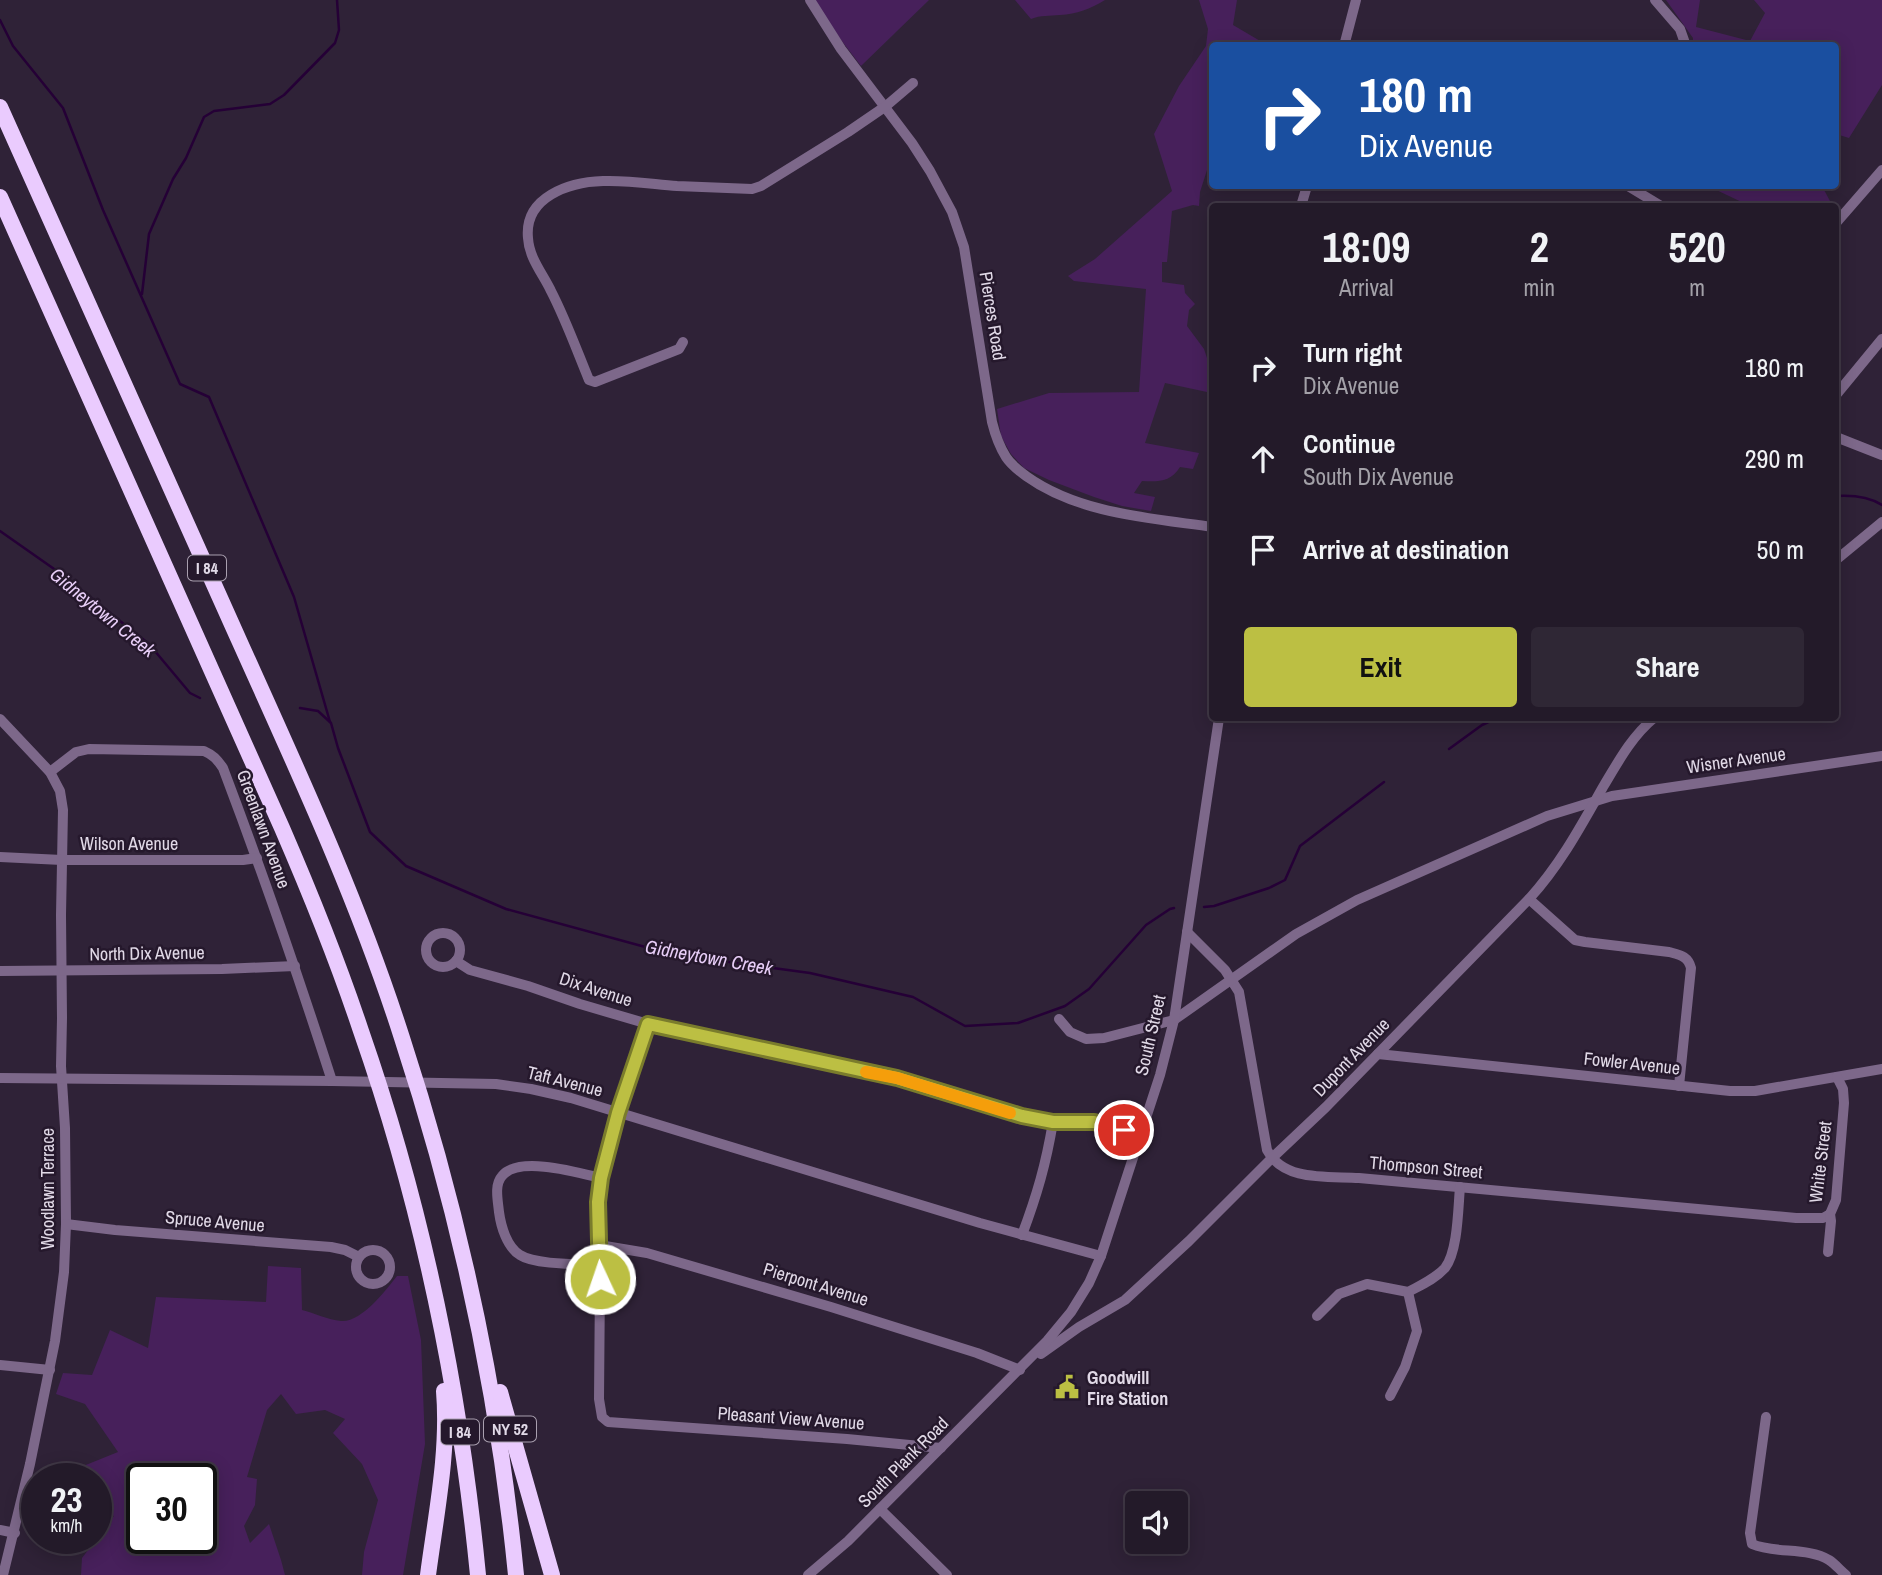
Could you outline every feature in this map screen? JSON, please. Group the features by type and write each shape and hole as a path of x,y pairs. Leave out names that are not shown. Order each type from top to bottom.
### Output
{"highway":[{"name":"I 84","path":"0,107 316,813 358,914 401,1034 434,1140 481,1338 499,1440 516,1575"},
{"name":"I 84","path":"0,197 282,828 362,1031 393,1133 433,1291 462,1446 478,1575"},
{"name":"NY 52","path":"469,1284 552,1575"},
{"path":"428,1575 442,1466 445,1417 433,1291"}],"street":[{"name":"Pierces Road","path":"810,0 841,49 886,106 930,171 952,212 964,247 995,436 1007,459 1036,483 1083,504 1131,515 1209,526"},
{"path":"1345,42 1356,0"},
{"path":"1655,0 1680,29 1685,42"},
{"path":"683,342 679,349 595,383 589,380 552,292 529,248 530,216 536,206 552,193 571,186 600,181 752,189 771,182 886,106 914,83"},
{"path":"1839,220 1882,170"},
{"path":"1633,189 1656,203"},
{"path":"1839,391 1882,340"},
{"path":"1839,438 1882,455"},
{"path":"1839,558 1882,522"},
{"path":"0,719 50,772"},
{"name":"South Street","path":"1020,1370 1071,1312 1101,1256 1160,1076 1174,1020 1219,721"},
{"name":"Dupont Avenue","path":"1020,1370 1079,1327 1125,1300 1189,1241 1326,1107 1529,899 1564,855 1640,730 1650,721"},
{"name":"Greenlawn Avenue","path":"50,772 76,752 89,749 204,751 213,754 223,768 257,858 332,1081"},
{"name":"Wisner Avenue","path":"1174,1020 1296,934 1357,900 1548,816 1612,796 1882,757"},
{"name":"Woodlawn Terrace","path":"3,1575 15,1533 50,1370 64,1272 66,1224 61,971 63,810 61,796 50,772"},
{"name":"Wilson Avenue","path":"0,857 62,860 257,858"},
{"path":"1529,899 1575,940 1669,952 1682,956 1689,962 1691,968 1679,1086"},
{"path":"1187,932 1231,978 1239,992 1267,1150 1272,1158"},
{"name":"Dix Avenue","path":"456,961 470,970 648,1024 897,1078 1022,1116 1053,1122 1094,1122 1140,1135"},
{"name":"North Dix Avenue","path":"0,971 222,970 295,966"},
{"path":"1059,1019 1070,1032 1086,1039 1104,1038 1174,1020"},
{"path":"601,1178 553,1167 521,1167 502,1175 497,1194 500,1217 507,1239 518,1254 535,1261 600,1265 598,1202 601,1178 618,1113 648,1024"},
{"name":"Fowler Avenue","path":"1378,1054 1730,1091 1755,1091 1882,1069"},
{"name":"White Street","path":"1828,1252 1830,1214 1836,1200 1844,1103 1843,1089 1837,1077"},
{"name":"Taft Avenue","path":"0,1078 496,1084 531,1089 571,1098 1022,1235 1101,1256"},
{"path":"1022,1235 1048,1157 1053,1122"},
{"name":"Thompson Street","path":"1272,1158 1284,1169 1299,1174 1796,1218 1823,1218 1830,1214"},
{"path":"1317,1315 1339,1294 1367,1284 1408,1292 1444,1269 1450,1260 1453,1247 1460,1187"},
{"name":"Spruce Avenue","path":"66,1224 331,1247 359,1257"},
{"name":"Pierpont Avenue","path":"599,1245 648,1253 831,1307 977,1353 1020,1370"},
{"name":"Pleasant View Avenue","path":"600,1265 600,1411 608,1422 941,1448"},
{"path":"1390,1396 1405,1367 1417,1331 1408,1292"},
{"path":"0,1365 50,1370"},
{"name":"South Plank Road","path":"808,1575 848,1541 1020,1370"},
{"path":"1766,1417 1750,1533 1752,1544 1761,1548 1808,1553 1828,1559 1846,1575"},
{"path":"880,1509 947,1575"},
{"path":"0,1530 15,1533"}],"shaded area":[{"path":"814,0 929,0 861,66"},
{"path":"1015,0 1105,0 1078,12 1031,19"},
{"path":"1199,0 1237,0 1233,25 1262,42 1209,42 1209,170 1200,192 1199,206 1172,211 1167,262 1162,262 1162,282 1184,285 1185,293 1195,304 1189,310 1187,326 1204,349 1209,364 1209,389 1207,392 1165,383 1145,443 1199,453 1193,469 1180,467 1173,476 1164,480 1142,481 1134,493 1155,497 1151,511 1094,497 1024,468 1011,454 1001,436 997,409 1049,393 1139,392 1146,289 1074,281 1068,276 1095,259 1172,191 1154,134 1179,86 1206,46 1208,29"},
{"path":"1666,0 1700,0 1696,27 1750,41 1765,13 1754,0 1882,0 1882,85 1849,138 1839,135 1839,42 1693,42 1693,38"},
{"path":"1714,189 1824,189 1831,203 1744,203"},
{"path":"268,1266 301,1268 302,1310 341,1321 357,1317 365,1311 397,1276 408,1276 421,1340 425,1444 403,1575 362,1575 364,1552 378,1500 362,1464 333,1433 345,1419 325,1410 296,1414 281,1394 267,1410 247,1477 257,1479 255,1505 244,1526 250,1543 269,1524 285,1575 81,1575 82,1558 85,1554 112,1554 112,1463 91,1463 118,1452 85,1404 56,1394 63,1373 92,1375 110,1330 148,1348 156,1297 266,1302"}],"waterway":[{"path":"142,294 149,234 204,117 214,111 270,104 284,95 335,43 339,30 337,0"},
{"path":"0,20 13,46 63,108 103,210 180,384 209,397 294,597 330,722"},
{"name":"Gidneytown Creek","path":"1839,496 1860,497 1882,505"},
{"name":"Gidneytown Creek","path":"0,531 57,571 149,644 190,693 200,698"},
{"name":"Gidneytown Creek","path":"300,708 318,711 331,723 370,832 406,866 506,909 671,954 810,973 913,997 965,1026 1018,1023 1065,1006 1089,989 1146,925 1174,908"},
{"name":"Gidneytown Creek","path":"1449,749 1491,721"},
{"name":"Gidneytown Creek","path":"1204,907 1269,888 1285,880 1300,846 1384,782"}],"slow traffic":[{"path":"866,1072 897,1078 1010,1113"}],"place":[{"name":"Goodwill Fire Station","path":"1067,1387"}],"route":[{"path":"600,1279 598,1202 601,1178 618,1113 648,1024 897,1078 1022,1116 1053,1122 1094,1122 1124,1130"}]}
